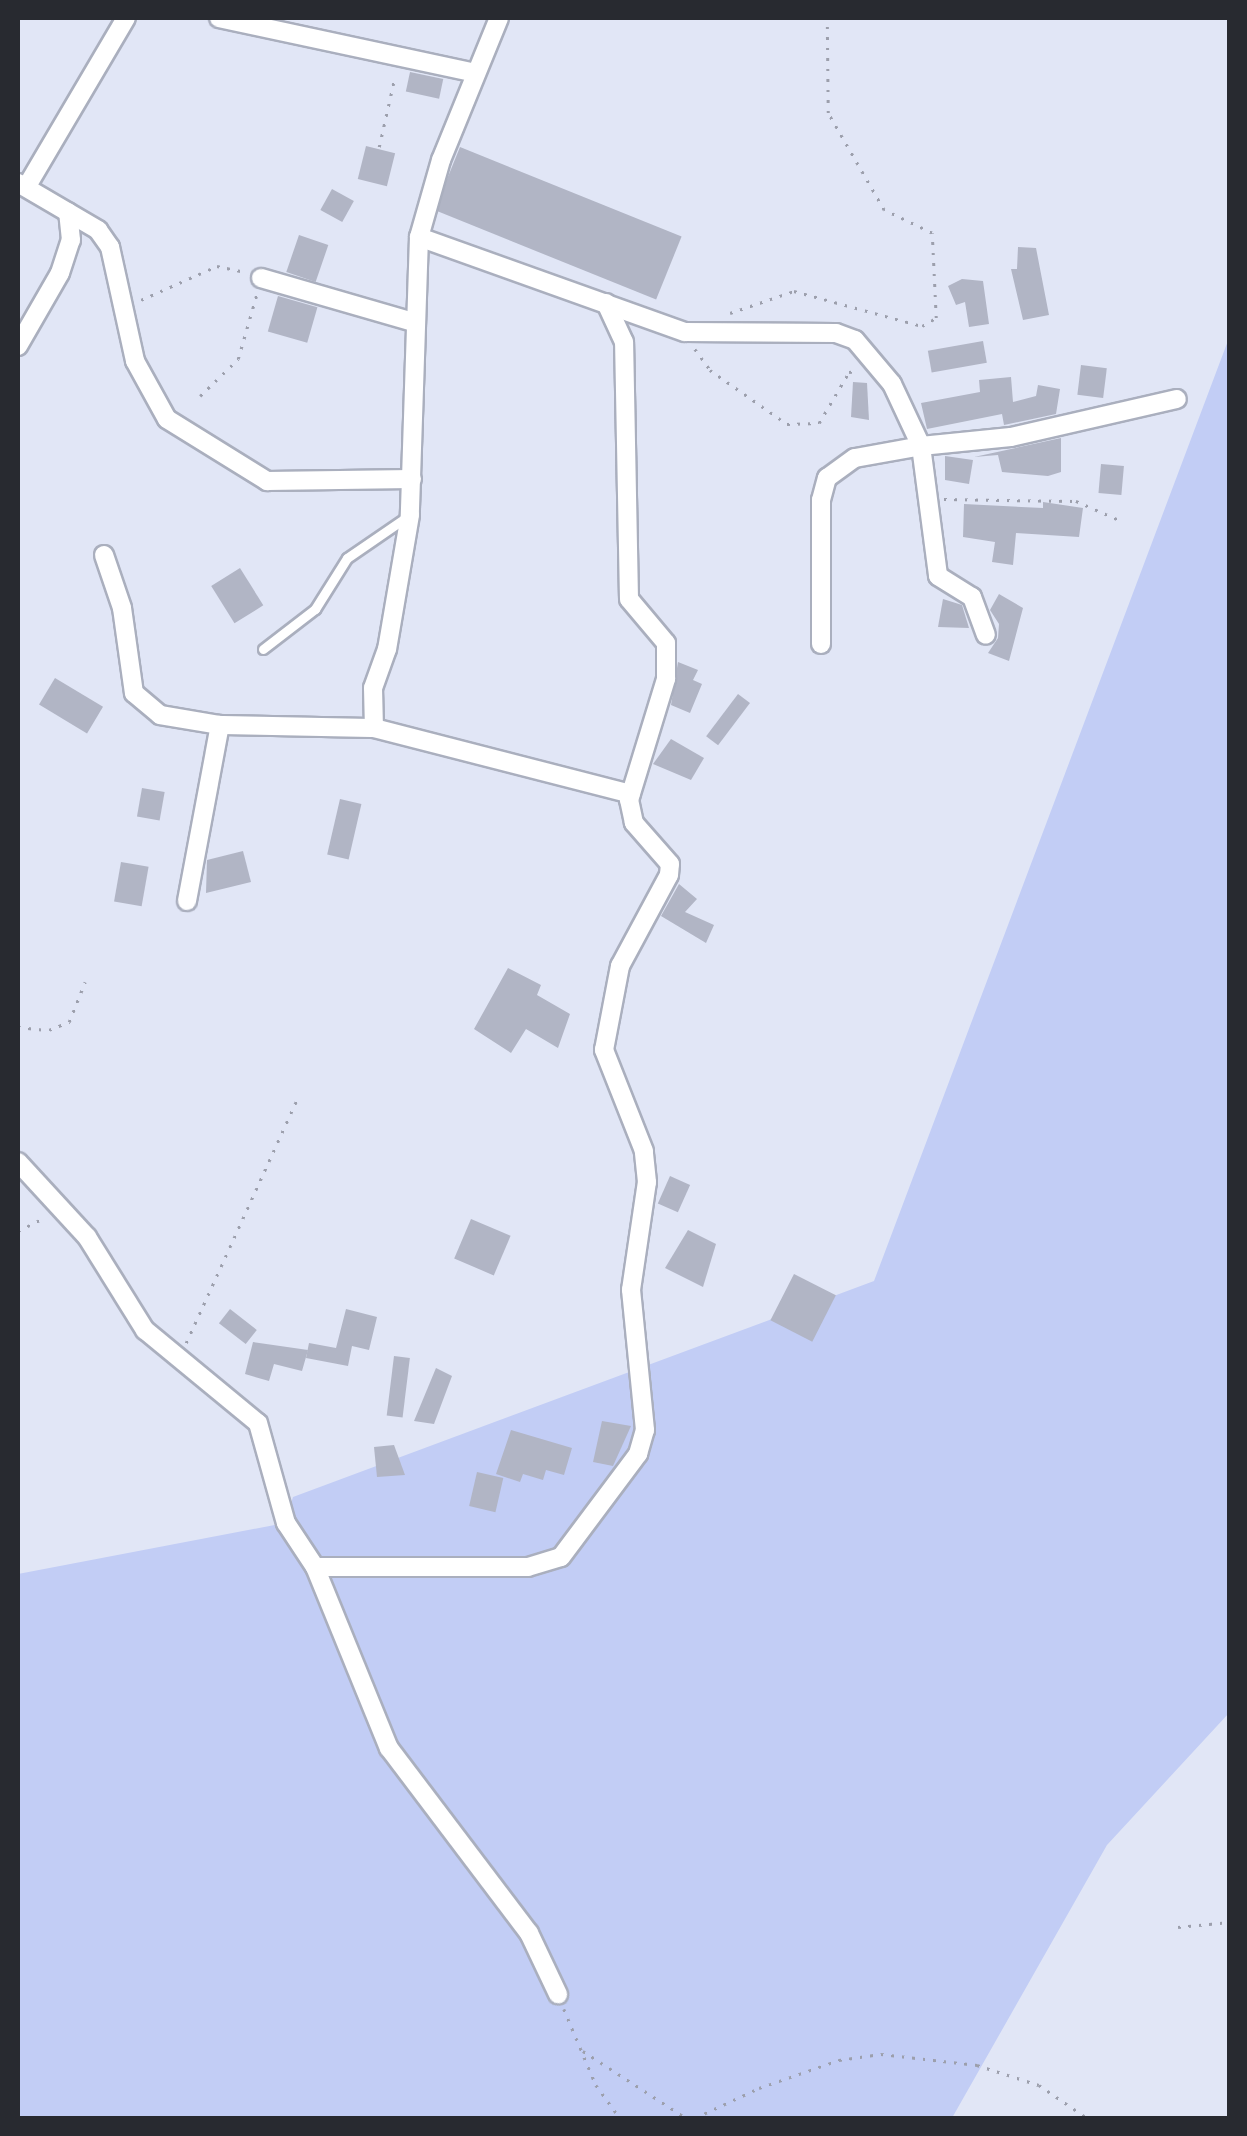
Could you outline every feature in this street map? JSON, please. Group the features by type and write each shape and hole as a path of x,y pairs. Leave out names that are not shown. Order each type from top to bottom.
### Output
{"street":[{"path":"126,18 22,184 98,230 110,247 139,371 167,419 245,471 267,481 412,479"},
{"path":"218,18 262,22 475,73"},
{"path":"374,728 372,688 386,649 410,514 418,236 475,73 499,18"},
{"path":"18,346 60,273 71,240 68,212"},
{"path":"418,236 686,332 836,333 854,340 892,384 921,446 938,576 972,597 986,635"},
{"path":"259,277 414,322"},
{"path":"316,1567 546,1564 582,1535 638,1454 645,1430 631,1290 647,1182 644,1151 604,1050 620,966 670,864 634,823 631,794 666,679 666,643 629,599 624,342 606,303"},
{"path":"821,644 821,500 827,478 856,458 921,446 1012,437 1177,399"},
{"path":"104,555 122,608 134,693 160,716 220,725 374,728 631,794"},
{"path":"187,900 220,725"},
{"path":"18,1162 63,1207 145,1330 258,1423 286,1522 316,1567 389,1748 529,1933 558,1994"}],"lane":[{"path":"263,648 315,609 366,541 410,514"}],"path":[{"path":"722,317 794,291 922,326 936,318 932,233 884,210 828,114 827,18"},
{"path":"379,147 401,55"},
{"path":"122,308 217,266 259,277 238,359 200,396"},
{"path":"686,332 710,370 787,424 819,423 850,372 866,370"},
{"path":"927,497 1007,504 1076,501 1118,519"},
{"path":"18,1028 49,1030 69,1022 86,982"},
{"path":"179,1358 298,1098"},
{"path":"18,1231 63,1207"},
{"path":"1178,1927 1230,1922"},
{"path":"558,1994 581,2050 620,2118"},
{"path":"581,2050 686,2118"},
{"path":"695,2118 791,2077 881,2054 977,2065 1039,2085 1087,2118"}],"shaded area":[{"path":"1229,338 1229,1713 1107,1845 952,2118 18,2118 18,1574 285,1523 293,1497 874,1281"}],"building":[{"path":"410,72 443,79 439,99 406,92"},
{"path":"366,146 395,153 387,186 358,179"},
{"path":"460,147 682,237 656,300 435,210"},
{"path":"332,189 354,201 342,222 320,210"},
{"path":"299,235 328,245 316,282 286,272"},
{"path":"1018,247 1036,248 1049,315 1023,320 1011,269 1017,269"},
{"path":"962,279 983,281 989,324 969,327 965,302 956,305 948,286"},
{"path":"278,296 317,307 307,343 268,332"},
{"path":"983,341 987,363 932,372 928,351"},
{"path":"1081,365 1107,368 1103,398 1077,395"},
{"path":"1011,377 1013,402 1036,396 1038,385 1060,389 1056,414 1004,425 1002,414 927,429 921,403 980,392 979,380"},
{"path":"853,382 867,383 869,420 851,417"},
{"path":"1061,438 1061,472 1048,476 1002,472 998,455 974,457"},
{"path":"945,456 973,460 969,484 945,480"},
{"path":"1101,464 1124,466 1121,495 1098,493"},
{"path":"1043,502 1083,508 1079,537 1016,533 1013,565 992,562 995,542 963,537 964,504 1043,508"},
{"path":"240,568 263,605 234,623 211,586"},
{"path":"999,594 1023,608 1009,661 988,653 998,638 999,624 990,610"},
{"path":"943,599 962,605 969,628 938,627"},
{"path":"678,662 698,670 693,680 702,684 690,713 671,705"},
{"path":"55,678 103,707 87,733 39,705"},
{"path":"738,694 750,703 718,745 706,736"},
{"path":"671,739 704,758 691,780 653,764"},
{"path":"142,788 165,792 160,821 137,817"},
{"path":"340,799 361,804 349,859 327,855"},
{"path":"243,851 251,882 206,893 207,860"},
{"path":"121,862 149,867 142,906 114,901"},
{"path":"679,884 697,899 685,912 714,925 706,943 661,916"},
{"path":"508,968 541,985 537,995 570,1014 558,1048 526,1029 511,1053 474,1029"},
{"path":"670,1176 690,1185 678,1212 658,1203"},
{"path":"471,1219 511,1236 494,1275 454,1259"},
{"path":"688,1230 716,1244 703,1287 665,1268"},
{"path":"794,1274 836,1295 812,1342 770,1320"},
{"path":"230,1309 257,1330 246,1344 219,1323"},
{"path":"346,1309 377,1317 369,1350 352,1346 348,1366 306,1358 309,1343 336,1348"},
{"path":"253,1342 308,1350 302,1371 274,1364 269,1381 245,1374"},
{"path":"394,1356 410,1358 403,1418 387,1416"},
{"path":"436,1368 452,1376 434,1424 414,1421"},
{"path":"602,1421 631,1426 613,1466 593,1462"},
{"path":"511,1430 572,1448 564,1475 546,1470 543,1480 523,1474 520,1482 496,1474"},
{"path":"394,1445 405,1475 377,1477 374,1447"},
{"path":"477,1472 503,1478 495,1512 469,1506"}]}
